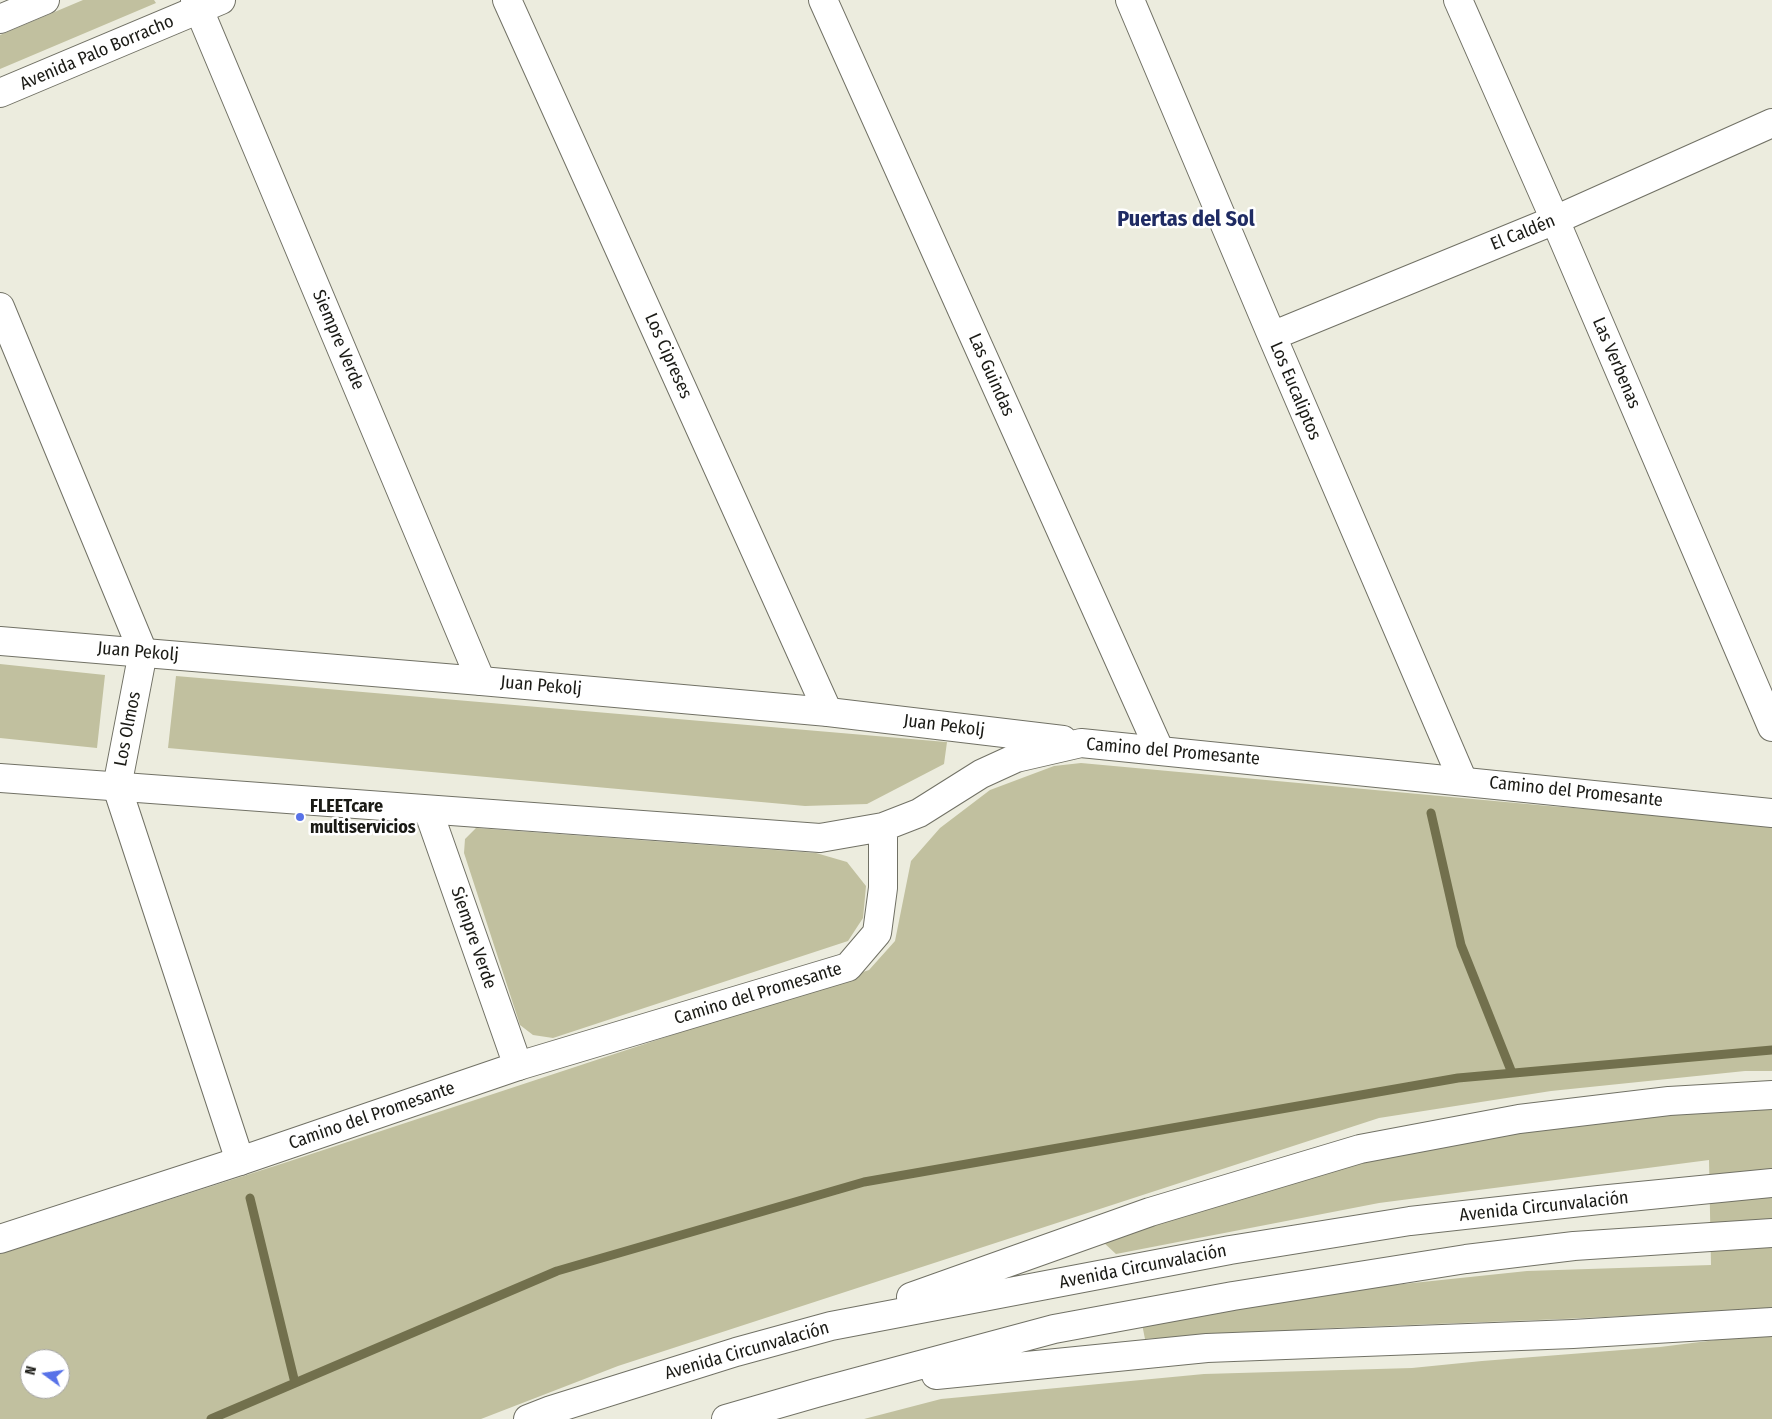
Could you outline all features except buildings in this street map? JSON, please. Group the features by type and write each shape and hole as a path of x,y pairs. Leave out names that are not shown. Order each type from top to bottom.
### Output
{"main road":[{"path":"0,19 45,0"},
{"name":"Los Cipreses","path":"507,0 828,712"},
{"name":"Las Guindas","path":"823,0 1159,750"},
{"name":"Los Eucaliptos","path":"1130,0 1463,780"},
{"name":"Las Verbenas","path":"1458,0 1555,220 1772,726"},
{"name":"Avenida Palo Borracho","path":"0,94 205,3"},
{"name":"Siempre Verde","path":"205,3 481,681"},
{"name":"El Caldén","path":"1272,336 1555,220 1772,123"},
{"path":"0,307 143,652"},
{"name":"Juan Pekolj","path":"0,641 828,712 1082,743"},
{"name":"Los Olmos","path":"143,652 117,786 240,1161"},
{"name":"Camino del Promesante","path":"0,1239 240,1161 518,1066 848,967 877,933 883,888 883,827 920,813 981,774 1016,758 1082,743 1463,780 1772,813"},
{"path":"0,778 820,838 883,827"},
{"name":"Siempre Verde","path":"428,810 518,1066"},
{"path":"831,1326 1150,1212 1360,1149 1519,1119 1670,1101 1772,1095"},
{"name":"Avenida Circunvalación","path":"528,1419 551,1410 736,1352 831,1326 1230,1250 1401,1222 1772,1183"},
{"path":"726,1419 855,1382 1054,1329 1233,1296 1466,1259 1574,1246 1772,1233"},
{"path":"855,1382 1207,1348 1573,1334 1772,1322"}],"green space":[{"path":"83,0 154,0 156,3 0,69 0,35"},
{"path":"0,664 105,675 97,748 0,738"},
{"path":"176,676 947,742 944,764 867,804 805,806 168,748"},
{"path":"1081,763 1549,806 1772,824 1772,1071 1745,1071 1551,1091 1379,1118 618,1366 481,1419 0,1419 0,1254 284,1163 869,970 895,941 911,861 940,828 990,790 1054,766"},
{"path":"476,828 816,853 847,862 866,886 863,918 848,941 553,1038 533,1035 520,1025 464,853 465,839"},
{"path":"1772,1106 1772,1309 1333,1328 1145,1339 1142,1324 1308,1294 1527,1271 1711,1265 1709,1160 1379,1203 1116,1254 1103,1242 1365,1156 1502,1130 1743,1107"},
{"path":"1772,1333 1772,1419 864,1419 941,1399 1204,1374 1412,1368 1660,1347"}],"waterway":[{"path":"1431,813 1461,945 1512,1073"},
{"path":"211,1419 557,1271 864,1182 1458,1078 1772,1050"},
{"path":"250,1198 295,1383"}],"place":[{"name":"FLEETcare multiservicios","path":"300,817"}],"district":[{"name":"Puertas del Sol","path":"1186,220"}]}
